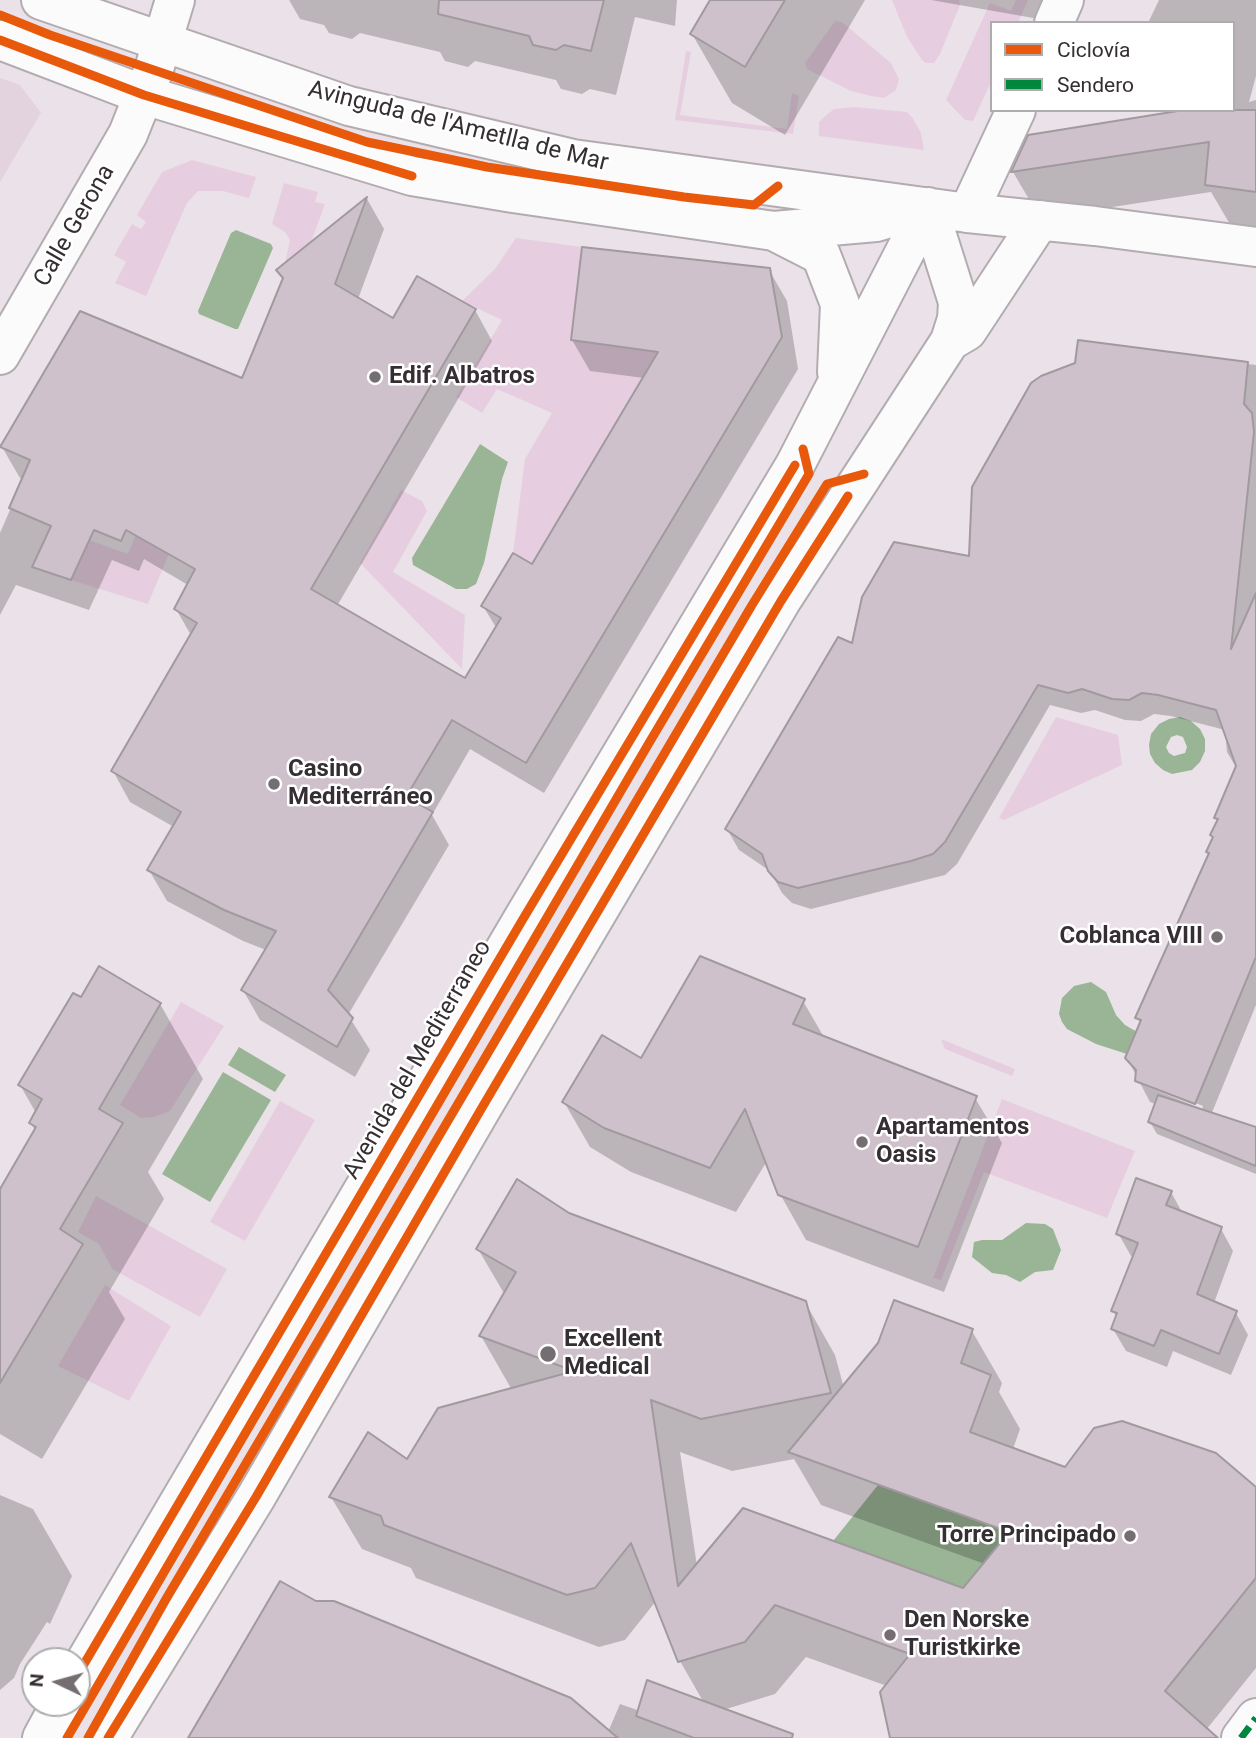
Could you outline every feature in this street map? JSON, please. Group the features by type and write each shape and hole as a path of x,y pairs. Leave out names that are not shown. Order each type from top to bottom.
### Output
{"street":[{"name":"Avinguda de l'Ametlla de Mar","path":"41,0 349,106 573,159 968,213 1256,247"},
{"name":"Calle Gerona","path":"0,355 128,134 144,95 175,0"},
{"path":"1055,21 1064,0"},
{"name":"Avinguda de l'Ametlla de Mar","path":"0,40 144,95 412,176 774,231 876,222 928,207"},
{"path":"968,213 1015,112"},
{"path":"108,1738 256,1497 780,601 950,341 957,319 958,302 928,207"},
{"name":"Avenida del Mediterraneo","path":"91,1652 516,930 795,465 928,207"},
{"path":"950,341 967,331 1040,220"},
{"name":"Avinguda de l'Ametlla de Mar","path":"774,231 821,256 840,304 835,385"},
{"path":"891,283 911,270 932,266 950,278"},
{"path":"42,1738 53,1717"},
{"path":"1241,1738 1256,1718"}],"shaded area":[{"path":"892,0 959,0 960,5 934,63 922,60 907,37"},
{"path":"1016,0 1028,0 1019,21 990,21 990,84 973,121 965,120 946,100 990,3 1011,11"},
{"path":"835,21 842,22 891,63 899,79 896,90 884,98 871,96 851,91 807,69 805,63"},
{"path":"686,51 691,52 680,115 787,129 792,93 799,96 793,134 675,120"},
{"path":"0,78 20,85 41,113 0,182"},
{"path":"854,107 907,112 921,133 924,150 819,136 819,122 824,117 834,109"},
{"path":"192,160 256,177 249,198 223,191 198,191 187,203 146,296 115,283 126,262 114,255 132,224 141,229 146,222 137,215 162,172"},
{"path":"284,183 318,192 315,202 325,204 304,261 285,263 290,240 285,232 272,224"},
{"path":"236,230 271,244 273,248 238,329 199,314 198,311 231,233"},
{"path":"516,238 582,247 571,340 658,352 532,564 513,553 525,459 552,413 497,389 482,413 456,397 502,320 462,301 495,269"},
{"path":"187,408 224,422 148,604 71,580 76,569 58,529 128,554"},
{"path":"480,444 508,462 484,563 476,584 467,589 456,589 413,565 412,558"},
{"path":"401,490 422,501 427,511 393,572 465,615 462,669 360,563"},
{"path":"1056,717 1118,735 1122,765 1004,820 999,818"},
{"path":"1180,717 1191,721 1200,729 1205,739 1205,751 1192,770 1172,774 1155,763 1150,754 1151,734 1159,724","holes":["1171,737 1183,737 1187,747 1185,753 1174,756 1169,753 1166,747"]},
{"path":"1091,982 1106,992 1116,1015 1125,1025 1139,1033 1127,1054 1096,1044 1067,1029 1062,1022 1059,1014 1062,998 1074,986"},
{"path":"181,1002 224,1026 170,1111 141,1118 120,1105"},
{"path":"941,1039 1015,1069 1012,1076 945,1049"},
{"path":"239,1047 286,1075 275,1092 228,1065"},
{"path":"223,1072 271,1100 210,1202 162,1174"},
{"path":"1002,1099 1135,1151 1107,1218 984,1172 941,1280 933,1278"},
{"path":"280,1101 315,1120 245,1241 210,1222"},
{"path":"96,1196 227,1269 200,1317 112,1269 99,1244 78,1232"},
{"path":"1026,1223 1045,1224 1053,1229 1061,1250 1053,1270 1035,1272 1020,1282 1006,1275 992,1273 972,1257 974,1242 1002,1240"},
{"path":"105,1285 171,1326 129,1401 58,1366"},
{"path":"878,1485 1009,1532 963,1588 833,1541"}],"building":[{"path":"439,0 604,0 591,51 564,45 556,50 533,45 529,36 438,14"},
{"path":"710,0 785,0 745,67 690,34"},
{"path":"1256,110 1256,192 1205,185 1209,142 1011,172 1028,135 1172,112"},
{"path":"367,197 335,284 393,318 417,276 476,309 311,589 465,678 501,618 481,606 513,553 532,564 658,352 571,340 582,247 770,268 782,337 526,763 452,720 406,797 433,812 328,990 353,1018 337,1047 241,990 276,931 224,910 147,870 181,812 111,771 197,623 174,609 195,569 126,530 121,541 94,530 71,580 32,567 51,526 9,508 30,460 0,447 80,311 242,378 283,278 276,270"},
{"path":"1078,340 1248,362 1244,404 1252,413 1254,432 1231,649 1256,593 1256,957 1195,1104 1135,1081 1136,1070 1125,1058 1141,1020 1135,1018 1209,853 1206,852 1213,837 1210,835 1218,819 1214,818 1236,766 1216,710 1158,695 1142,693 1129,700 1112,699 1082,689 1068,693 1038,685 945,842 933,854 911,861 798,888 778,882 768,871 762,854 725,829 838,637 852,643 862,597 894,542 969,556 972,487 1031,383 1041,376 1075,363"},
{"path":"700,956 805,999 793,1024 977,1096 918,1247 778,1195 745,1109 710,1168 604,1128 562,1102 602,1035 641,1058"},
{"path":"99,966 161,1003 99,1109 123,1123 60,1229 83,1244 0,1383 0,1189 36,1127 29,1123 42,1099 18,1085 73,993 81,997"},
{"path":"1158,1095 1256,1127 1256,1166 1148,1122"},
{"path":"1136,1178 1172,1191 1166,1205 1222,1227 1197,1294 1237,1311 1219,1354 1161,1330 1154,1346 1111,1329 1117,1313 1111,1311 1138,1243 1116,1234"},
{"path":"517,1179 569,1213 806,1301 831,1393 701,1419 651,1400 678,1586 743,1508 963,1588 1009,1532 788,1452 878,1343 894,1300 973,1329 961,1363 991,1375 970,1432 1065,1467 1094,1428 1122,1421 1216,1453 1256,1487 1256,1578 1165,1691 1218,1738 890,1738 880,1692 910,1654 775,1605 745,1642 678,1662 631,1543 595,1588 567,1595 384,1525 381,1516 329,1497 368,1432 407,1459 438,1408 574,1371 479,1336 516,1272 476,1249"},
{"path":"280,1581 316,1601 334,1601 571,1698 618,1738 188,1738"},
{"path":"647,1680 793,1734 792,1738 694,1738 636,1716"}],"marked path":[{"path":"1241,1738 1256,1718"}],"cycle path":[{"path":"0,15 50,35 367,142 487,167 754,205 778,186"},
{"path":"0,40 144,95 412,176"},
{"path":"67,1738 809,474 803,449"},
{"path":"91,1652 523,919 795,465"},
{"path":"88,1738 166,1599 752,605 827,484 864,474"},
{"path":"108,1738 256,1497 781,601 848,496"}],"place":[{"name":"Edif. Albatros","path":"375,377"},
{"name":"Casino Mediterráneo","path":"274,784"},
{"name":"Coblanca VIII","path":"1217,937"},
{"name":"Apartamentos Oasis","path":"862,1142"},
{"name":"Excellent Medical","path":"548,1354"},
{"name":"Torre Principado","path":"1130,1536"},
{"name":"Den Norske Turistkirke","path":"890,1635"}]}
